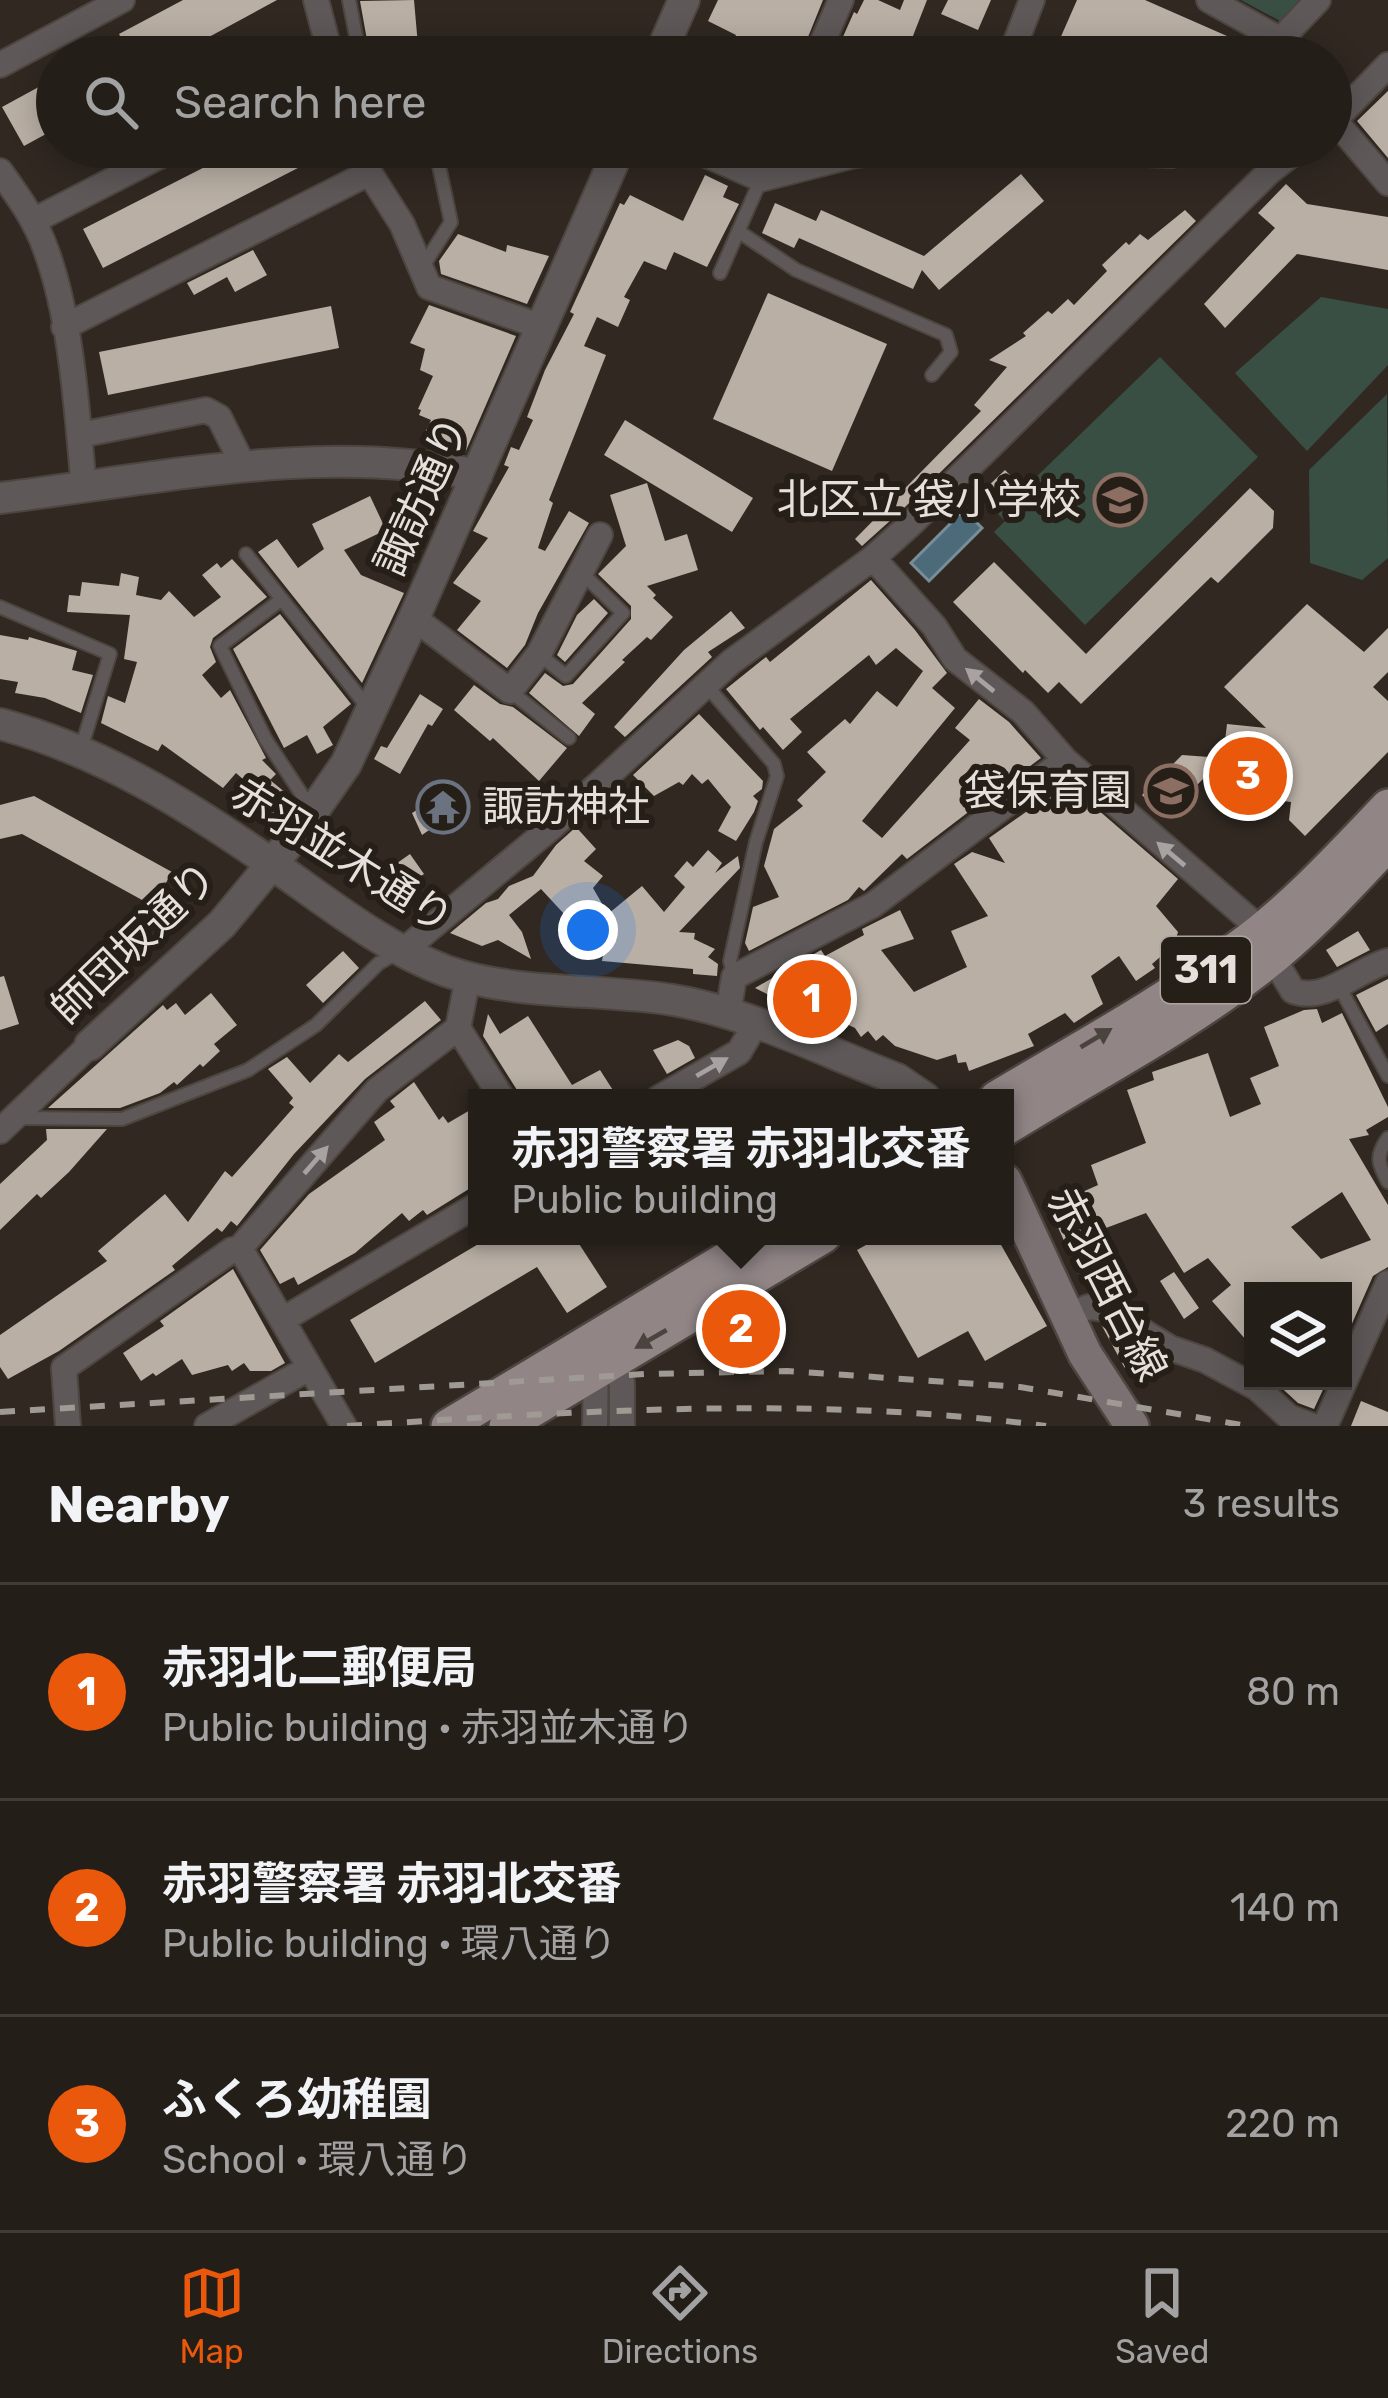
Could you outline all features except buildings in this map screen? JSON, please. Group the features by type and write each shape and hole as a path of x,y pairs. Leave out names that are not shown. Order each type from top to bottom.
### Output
{"main road":[{"name":"311","path":"1011,1089 1193,979 1267,944 1307,890 1388,806"},
{"name":"311","path":"1014,1124 1199,1012 1267,944 1388,844"},
{"name":"赤羽西台線","path":"1014,1201 1105,1389 1132,1426"},
{"path":"506,1426 752,1245"},
{"path":"448,1426 600,1358 807,1245"}],"street":[{"path":"54,36 122,0"},
{"path":"316,0 325,36"},
{"path":"668,36 684,0"},
{"path":"825,36 841,0"},
{"path":"1018,36 1032,0"},
{"path":"1209,0 1257,36"},
{"path":"1284,36 1318,0"},
{"path":"0,65 36,46"},
{"path":"1352,103 1388,65"},
{"path":"1352,144 1388,183"},
{"path":"33,221 136,168"},
{"path":"365,168 403,224 429,287 542,327"},
{"name":"諏訪通り","path":"272,864 346,764 611,168"},
{"path":"737,168 761,178 802,168"},
{"path":"761,178 766,168"},
{"path":"404,950 553,826 706,685 873,558 1274,168"},
{"path":"0,171 48,253 64,326 84,488"},
{"path":"64,326 368,173"},
{"path":"80,434 206,410 219,417 244,467"},
{"path":"0,498 244,467 389,461 477,475"},
{"path":"414,618 510,691 539,654 600,535"},
{"path":"873,558 934,626 956,659 1023,712 1065,760 1267,944 1298,993 1339,986 1367,966 1388,961"},
{"name":"赤羽並木通り","path":"0,724 81,749 168,795 404,950 468,977 671,1000 742,1020 897,1079 912,1089"},
{"path":"675,1089 739,1052 742,1020 734,977 873,905 1065,760"},
{"name":"師団坂通り","path":"6,1125 222,924 272,864"},
{"path":"68,1426 64,1368 239,1248 377,1090 458,1028 468,977"},
{"path":"458,1028 496,1089"},
{"path":"282,1321 468,1210"},
{"path":"239,1248 344,1426"},
{"path":"1325,1426 1388,1283"},
{"path":"1067,1316 1089,1306 1106,1309 1170,1348 1205,1360 1257,1388 1289,1417 1312,1426"},
{"path":"595,1426 600,1358"},
{"path":"600,1358 622,1383 622,1426"},
{"path":"207,1426 309,1368"}],"lane":[{"path":"349,0 356,36"},
{"path":"422,269 451,222 439,168"},
{"path":"720,273 761,178"},
{"path":"738,231 796,270 946,335 951,352 932,374"},
{"path":"246,554 370,710"},
{"path":"539,654 566,676 623,613 583,574"},
{"path":"282,599 220,646 266,740 313,811"},
{"path":"0,607 110,654 81,749"},
{"path":"706,685 774,764 777,776 756,842 730,961 734,977"},
{"path":"510,691 569,738"},
{"path":"6,1125 114,1121 248,1070 316,1025 380,962 404,950"},
{"path":"1339,986 1388,1076"},
{"path":"1388,1138 1378,1151 1378,1163 1388,1182"}],"green space":[{"path":"1241,0 1304,0 1282,22"},
{"path":"1321,297 1388,309 1388,365 1307,451 1235,373"},
{"path":"1160,357 1258,457 1085,625 994,532 1005,521 998,514"},
{"path":"1387,394 1388,558 1362,580 1310,563 1309,470"}],"water":[{"path":"964,510 982,528 929,581 911,563"}],"railway":[{"path":"0,1412 645,1374 787,1371 1020,1387 1248,1426"},
{"path":"347,1426 610,1411 785,1408 959,1416 1046,1426"}],"place":[{"name":"北区立 袋小学校","path":"1120,500"},
{"name":"ふくろ幼稚園","path":"1248,776"},
{"name":"袋保育園","path":"1171,791"},
{"name":"諏訪神社","path":"443,807"},
{"name":"赤羽北二郵便局","path":"812,999"},
{"name":"赤羽警察署 赤羽北交番","path":"741,1329"}]}
